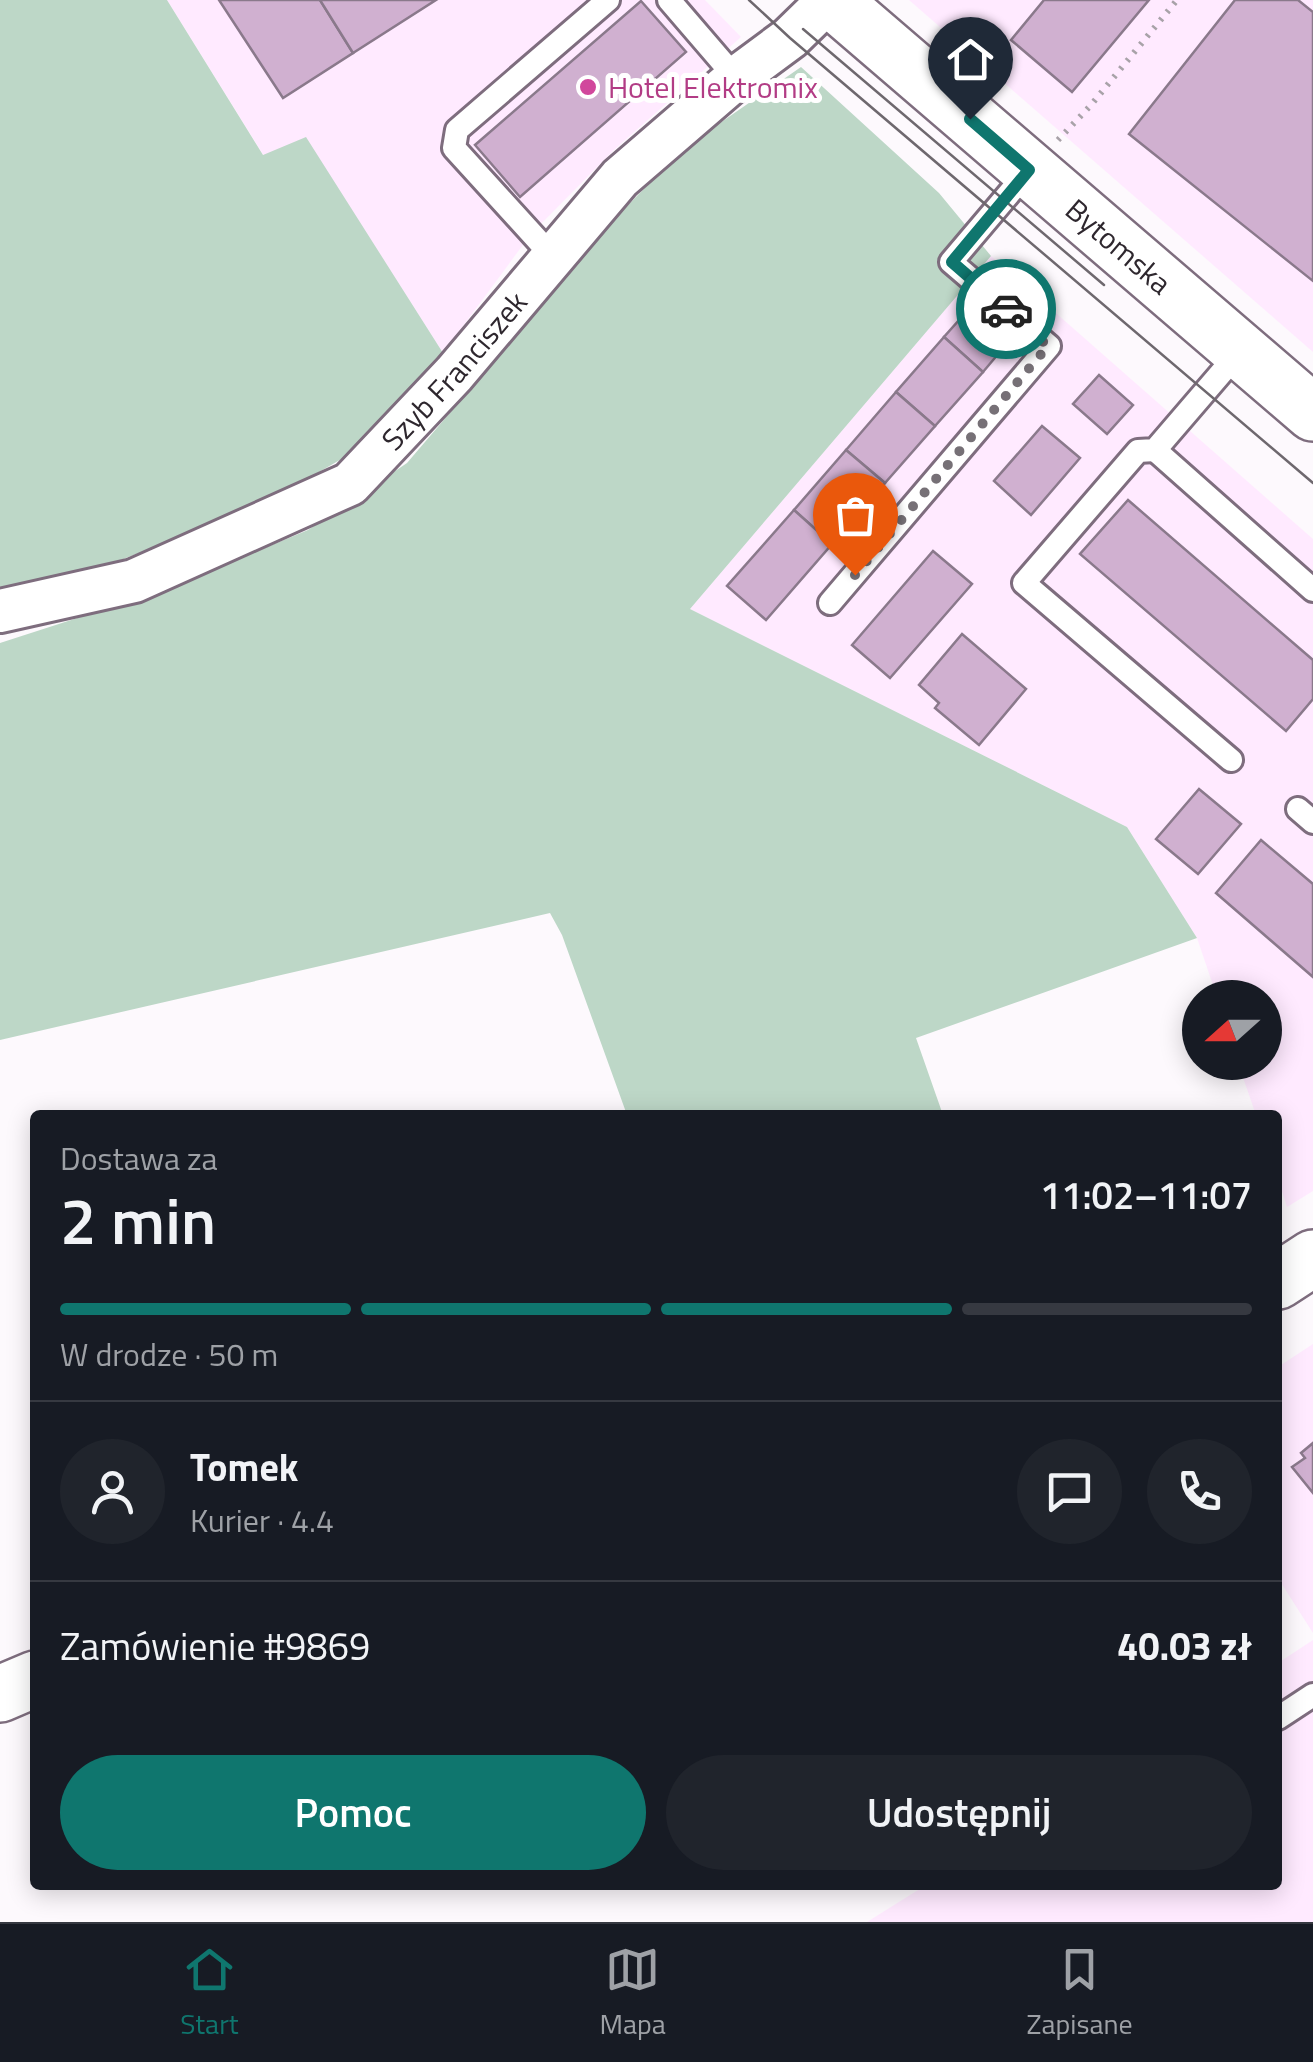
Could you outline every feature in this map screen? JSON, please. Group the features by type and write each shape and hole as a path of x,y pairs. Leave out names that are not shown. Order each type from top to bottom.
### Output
{"street":[{"name":"Szyb Franciszek","path":"0,611 134,581 350,484 454,374 620,178 736,78 790,38 830,0"},
{"name":"Bytomska","path":"830,0 1313,413"},
{"path":"1282,1277 1313,1258"},
{"path":"0,1694 30,1681"}],"lane":[{"path":"552,257 454,148 456,130 608,0"},
{"path":"669,0 736,78"},
{"path":"830,603 1048,346 952,262 1029,170"},
{"path":"1155,450 1240,351"},
{"path":"1231,760 1024,583 1138,450 1155,450 1313,590"},
{"path":"1282,1715 1313,1695"}],"path":[{"path":"1029,170 1091,105 1177,0"}],"shaded area":[{"path":"167,0 705,0 741,37 614,150 531,234 443,353 306,138 264,156"},
{"path":"909,0 1313,0 1313,352"},
{"path":"991,256 1313,539 1313,1191 1287,1207 1282,1191 1282,1110 1254,1110 1244,1080 1282,1080 1282,980 1211,980 1197,938 1127,827 690,609"},
{"path":"1313,1344 1313,1633 1282,1584 1282,1364"},
{"path":"1313,1640 1313,1922 867,1922 918,1890 1282,1890 1282,1660"}],"green space":[{"path":"0,0 167,0 263,155 306,137 443,353 374,440 266,503 52,587 0,598"},
{"path":"801,67 939,193 991,256 690,609 1127,827 1197,938 916,1038 941,1110 625,1110 562,935 550,913 0,1040 0,643 164,590 308,530 407,463 582,252 684,148"}],"building":[{"path":"219,0 320,0 353,53 283,98"},
{"path":"320,0 436,0 353,53"},
{"path":"1044,0 1149,0 1072,92 1011,40"},
{"path":"1235,0 1298,0 1313,12 1313,281 1129,134"},
{"path":"641,1 686,52 520,197 475,145"},
{"path":"960,319 999,353 983,372 944,337"},
{"path":"944,337 983,372 935,426 896,392"},
{"path":"1099,375 1133,405 1107,434 1073,404"},
{"path":"896,392 935,426 885,483 846,450"},
{"path":"1042,426 1080,458 1031,515 994,481"},
{"path":"846,450 885,483 832,544 794,510"},
{"path":"1128,500 1313,660 1313,699 1286,731 1080,554"},
{"path":"794,510 832,544 766,620 727,586"},
{"path":"933,551 972,584 890,678 852,645"},
{"path":"962,634 1026,689 979,745 935,708 939,703 919,685"},
{"path":"1199,789 1241,824 1198,874 1156,839"},
{"path":"1261,840 1313,884 1313,977 1216,893"},
{"path":"1313,1443 1313,1493 1292,1467 1305,1458 1301,1453"}],"tram line":[{"path":"749,0 1313,483"},
{"path":"803,29 1104,285"}],"way so far":[{"path":"855,575 1048,346 1006,309"}],"place":[{"name":"Hotel Elektromix","path":"588,87"}],"route":[{"path":"970,119 1029,170 952,262 1006,309"}]}
